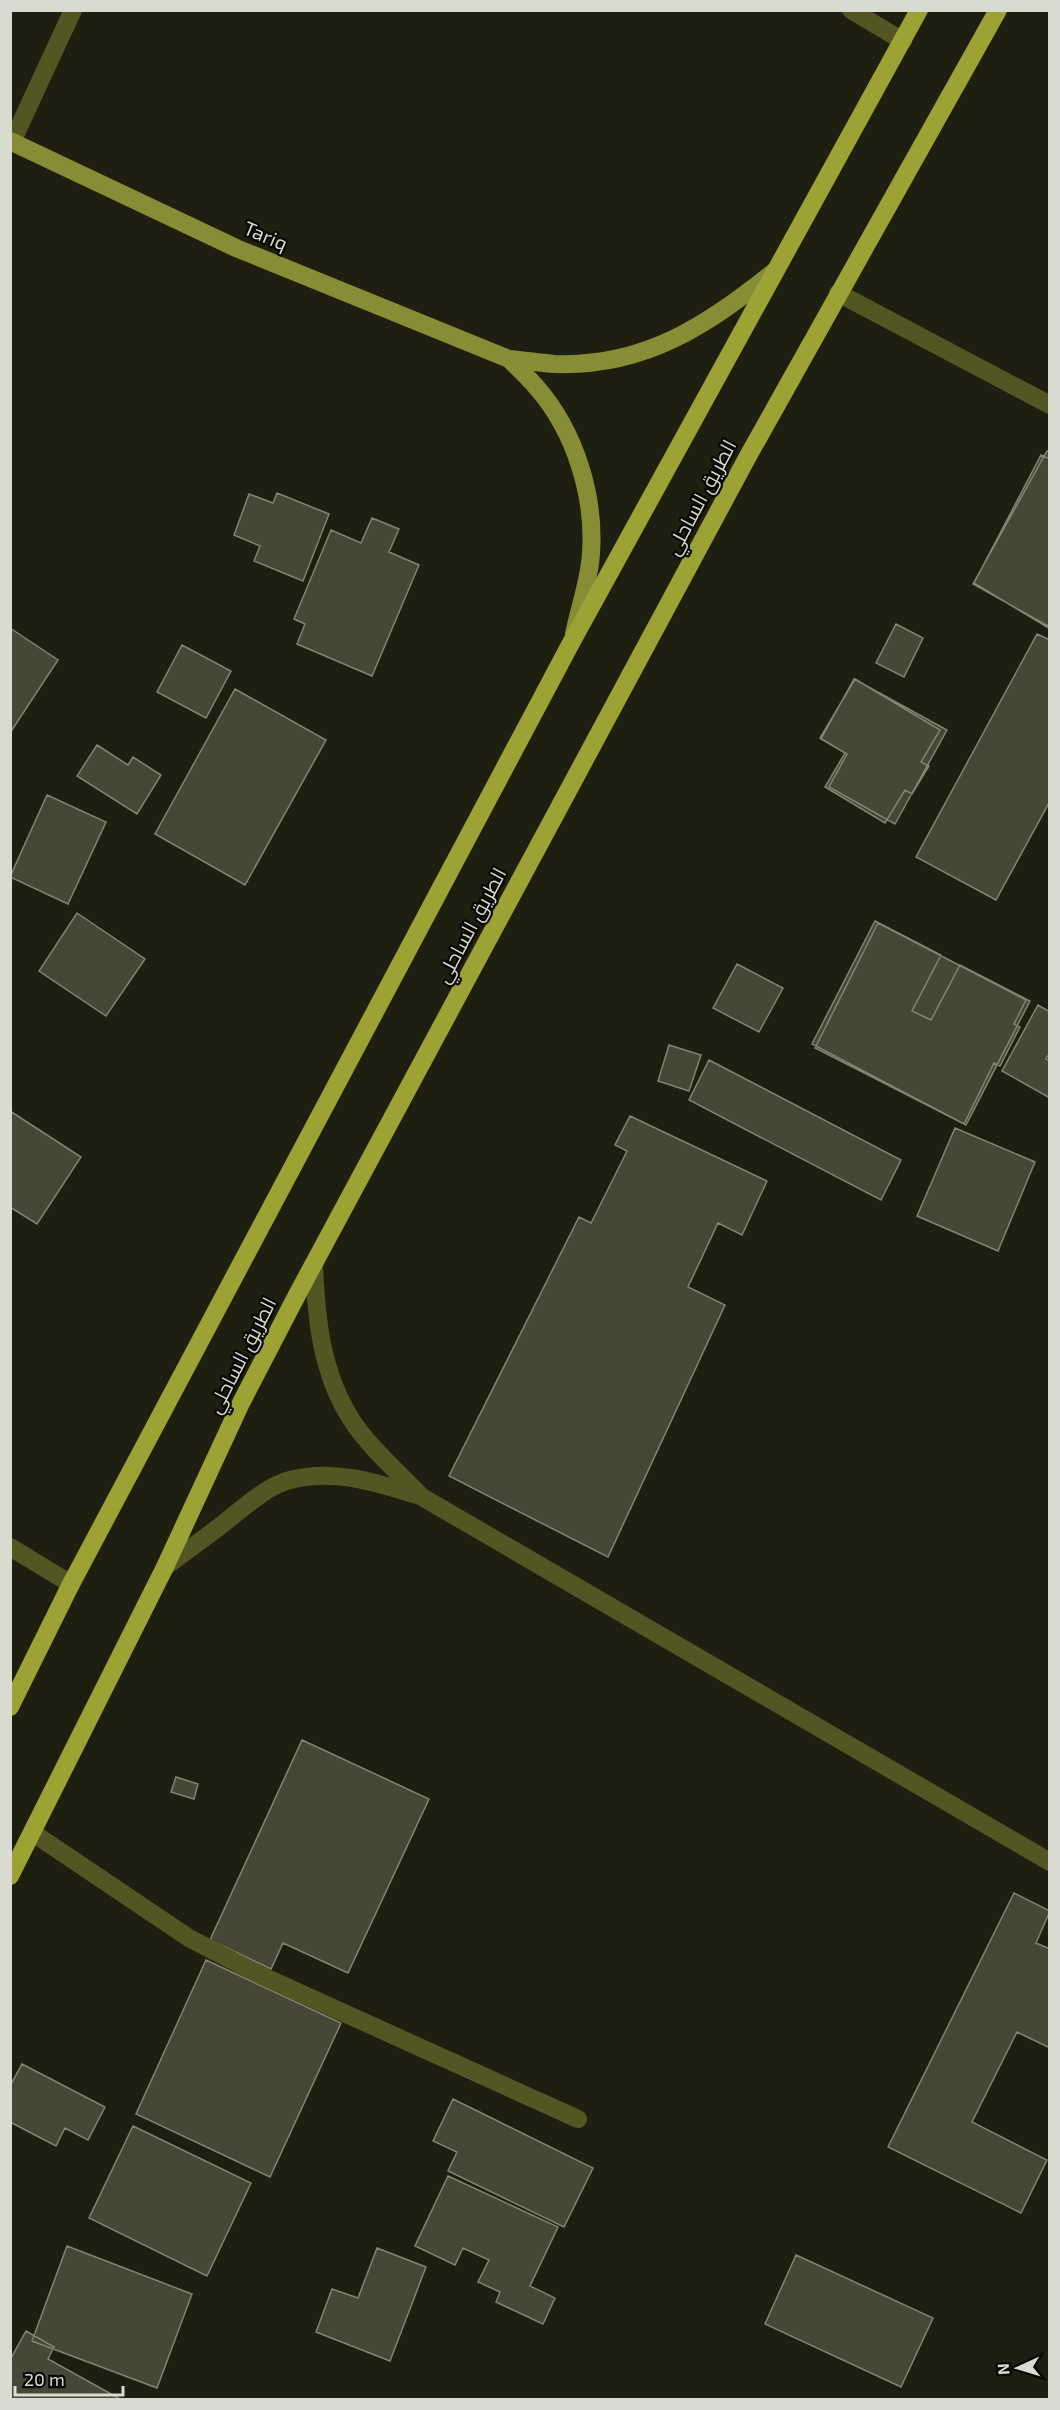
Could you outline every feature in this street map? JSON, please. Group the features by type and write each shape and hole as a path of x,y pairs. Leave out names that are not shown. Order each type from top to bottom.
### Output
{"highway":[{"path":"10,1707 71,1584 572,644 919,10"},
{"name":"الطريق الساحلي","path":"10,1876 165,1567 240,1403 314,1263 741,468 998,10"}],"main road":[{"name":"Tariq","path":"11,141 236,248 509,359"},
{"path":"509,359 556,364 602,361 647,351 690,332 730,307 775,271"},
{"path":"509,359 539,390 564,427 581,467 590,510 591,554 572,644"}],"street":[{"path":"11,141 73,10"},
{"path":"851,10 903,41"},
{"path":"838,293 1050,405"},
{"path":"314,1263 315,1305 321,1342 340,1398 351,1419 422,1497"},
{"path":"165,1567 254,1500 287,1480 315,1475 348,1477 372,1481 422,1497 1050,1862"},
{"path":"10,1547 71,1584"},
{"path":"33,1833 189,1938 258,1974 578,2120"}],"building":[{"path":"1047,451 1050,452 1050,627 973,584"},
{"path":"1041,455 1050,459 1050,629 974,583"},
{"path":"277,493 329,514 303,581 254,561 260,546 234,535 249,494 273,503"},
{"path":"372,518 399,529 389,552 419,565 372,676 297,644 305,624 294,619 331,530 361,543"},
{"path":"896,624 923,638 904,677 876,663"},
{"path":"10,628 58,660 10,733"},
{"path":"1037,634 1050,640 1050,801 996,900 916,857"},
{"path":"182,645 231,671 206,718 157,692"},
{"path":"854,679 947,730 895,824 829,787 847,754 821,739"},
{"path":"855,679 940,730 921,762 929,766 912,794 905,790 885,823 825,787 845,753 820,738"},
{"path":"235,689 326,740 245,885 155,834"},
{"path":"97,745 128,765 133,757 161,775 137,814 77,776"},
{"path":"47,795 106,822 68,904 10,877"},
{"path":"77,913 145,959 106,1016 39,971"},
{"path":"875,921 941,955 912,1011 931,1020 960,965 1030,1001 966,1125 812,1044"},
{"path":"878,923 1026,1000 1014,1024 1020,1027 1000,1066 994,1063 964,1124 815,1048"},
{"path":"737,964 783,988 759,1032 713,1008"},
{"path":"1038,1005 1050,1012 1050,1052 1046,1059 1050,1061 1050,1098 1002,1071"},
{"path":"669,1045 701,1055 689,1091 658,1081"},
{"path":"709,1060 901,1160 881,1200 689,1100"},
{"path":"10,1111 81,1157 37,1224 10,1207"},
{"path":"630,1116 767,1181 742,1235 718,1223 688,1287 725,1305 608,1557 449,1476 579,1217 591,1223 627,1151 615,1145"},
{"path":"955,1128 1035,1162 998,1251 917,1216"},
{"path":"302,1740 429,1799 348,1973 283,1943 271,1969 210,1940"},
{"path":"176,1777 198,1784 194,1799 171,1792"},
{"path":"1014,1893 1050,1911 1036,1943 1050,1949 1050,2048 1017,2032 972,2122 1047,2160 1021,2213 888,2147"},
{"path":"206,1960 341,2023 270,2177 136,2114"},
{"path":"22,2064 105,2107 88,2140 65,2128 56,2146 10,2122 10,2086"},
{"path":"453,2099 593,2168 564,2227 448,2171 457,2152 433,2141"},
{"path":"133,2126 251,2183 207,2276 89,2218"},
{"path":"448,2176 558,2227 530,2286 555,2298 543,2324 496,2302 500,2292 478,2282 489,2260 463,2248 455,2265 415,2246"},
{"path":"67,2246 192,2294 157,2388 32,2341"},
{"path":"377,2248 426,2267 390,2361 316,2332 332,2289 358,2298"},
{"path":"796,2255 933,2318 901,2387 765,2324"},
{"path":"26,2331 54,2347 48,2359 122,2400 10,2400 10,2360"}]}
